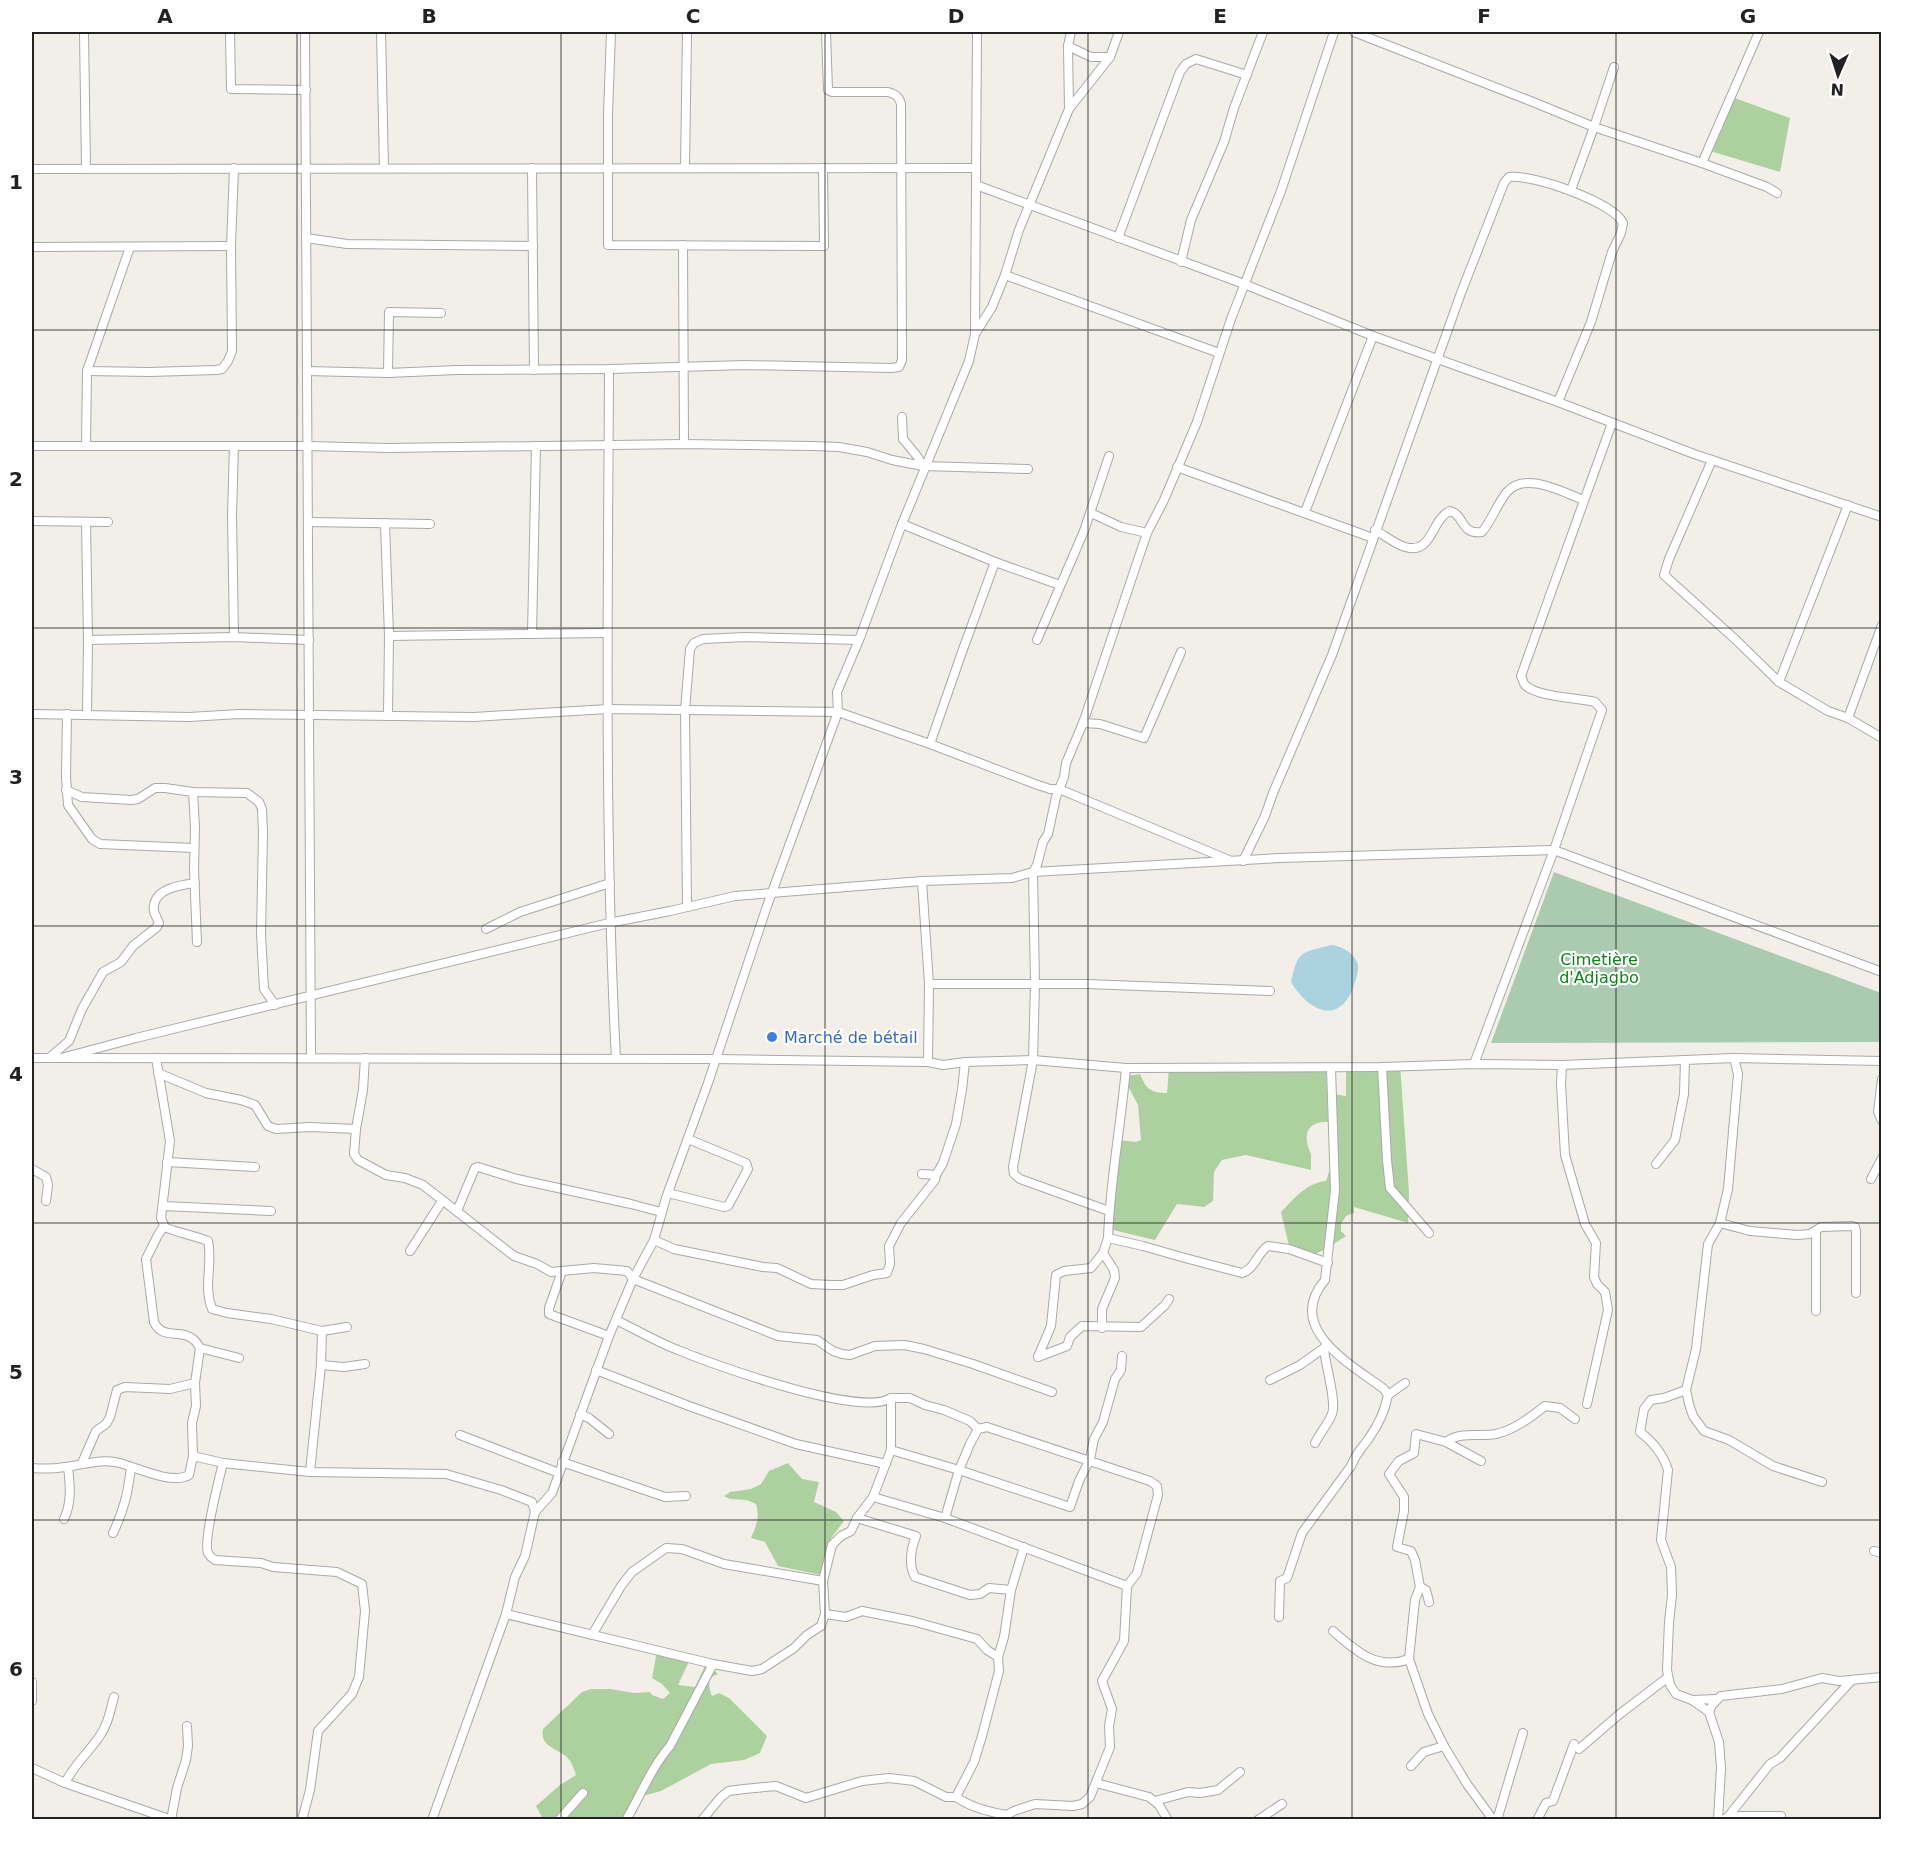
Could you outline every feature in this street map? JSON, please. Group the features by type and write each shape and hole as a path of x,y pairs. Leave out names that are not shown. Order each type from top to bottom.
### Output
{"street":[{"path":"84,32 86,168"},
{"path":"230,32 231,89 306,90"},
{"path":"305,32 311,1058"},
{"path":"381,32 384,168"},
{"path":"611,32 608,114 608,245 824,246 823,168"},
{"path":"685,168 687,32"},
{"path":"307,371 388,373 745,365 900,367 902,360 900,168 902,128 899,98 888,92 832,92 828,90 826,32"},
{"path":"432,1820 506,1614 515,1577 525,1556 535,1512 552,1492 609,1336 633,1279 654,1240 771,893 838,712 837,692 925,466 969,361 975,334 977,32"},
{"path":"1069,109 1068,46 1071,32"},
{"path":"975,334 992,307 1019,230 1069,109 1110,57 1119,32"},
{"path":"1181,262 1191,220 1224,142 1234,108 1263,32"},
{"path":"1109,1211 1030,1183 1014,1174 1013,1167 1033,1060 1035,984 1033,872 1048,834 1066,763 1083,723 1147,533 1164,500 1197,422 1244,284 1281,191 1334,32"},
{"path":"1354,32 1594,127 1702,163 1767,187 1777,193"},
{"path":"1702,163 1759,32"},
{"path":"1068,46 1091,57 1110,57"},
{"path":"1118,238 1176,82 1186,64 1196,59 1247,75"},
{"path":"1570,189 1614,67"},
{"path":"32,168 976,168"},
{"path":"87,371 150,372 222,369 228,361 232,351 231,246 234,168"},
{"path":"532,168 534,370"},
{"path":"1243,861 1265,816 1332,655 1437,358 1504,183 1509,177 1570,189 1616,213 1623,224 1591,322 1558,402"},
{"path":"976,185 1244,284 1373,336 1712,460 1881,517"},
{"path":"306,238 347,244 533,246"},
{"path":"683,245 684,444"},
{"path":"32,247 231,246"},
{"path":"86,446 87,371 130,247"},
{"path":"1005,275 1219,353"},
{"path":"388,373 389,312 441,313"},
{"path":"1305,513 1373,336"},
{"path":"609,369 610,445 606,633 609,923 616,1059"},
{"path":"902,417 903,439 925,466"},
{"path":"1474,1064 1554,850 1602,710 1595,702 1558,697 1534,690 1525,685 1521,676 1612,423"},
{"path":"32,446 388,448 684,444 839,447 925,466 1028,469"},
{"path":"234,446 232,515 234,637"},
{"path":"532,634 536,446"},
{"path":"1037,640 1091,513 1109,456"},
{"path":"1712,460 1664,575 1712,617 1779,682 1828,711 1848,718 1881,738"},
{"path":"1177,467 1305,513 1374,534 1405,548 1418,547 1428,542 1443,514 1450,511 1455,512 1467,530 1474,533 1482,532 1509,490 1524,482 1541,484 1583,500"},
{"path":"1779,682 1848,505"},
{"path":"1091,513 1121,527 1147,533"},
{"path":"32,521 108,522"},
{"path":"86,522 87,714"},
{"path":"308,522 430,524"},
{"path":"385,523 389,636 388,716"},
{"path":"902,524 995,562 1060,585"},
{"path":"930,744 995,562"},
{"path":"1848,718 1881,625"},
{"path":"389,636 606,633"},
{"path":"88,640 234,637 309,639"},
{"path":"687,907 686,710 690,649 694,643 703,639 745,637 859,640"},
{"path":"1083,723 1100,724 1144,738 1181,652"},
{"path":"32,714 189,717 309,714 474,717 608,709 838,712 1035,784 1050,789 1059,789 1233,861"},
{"path":"67,714 66,790 68,805 96,843 195,848"},
{"path":"66,790 82,797 131,800 138,799 155,788 193,792 247,793 259,802 262,809 261,934 264,989 257,1009"},
{"path":"193,792 197,942"},
{"path":"62,1058 609,923 735,896 922,880 1012,878 1033,872 1233,861 1554,850 1881,972"},
{"path":"922,880 929,984 928,1062"},
{"path":"49,1058 69,1041 82,1009 103,972 121,962 133,946 157,927 159,923 154,905 158,897 170,888 195,883"},
{"path":"486,929 520,912 610,883"},
{"path":"929,984 1124,985 1270,991"},
{"path":"264,989 275,1005"},
{"path":"32,1058 715,1059 928,1062 943,1065 964,1062 1033,1060 1126,1068 1562,1065 1734,1059 1881,1061"},
{"path":"156,1058 170,1141 161,1218 164,1227"},
{"path":"365,1058 354,1154 358,1160 386,1175 405,1178 432,1191 514,1256 551,1272 594,1268 627,1271 633,1279 699,1303 778,1336 817,1340 842,1354 850,1354 875,1346 904,1345 973,1364 1052,1392"},
{"path":"1734,1059 1738,1074 1728,1189 1720,1223 1708,1244 1696,1349 1686,1390 1693,1416 1704,1431 1729,1440 1773,1466 1822,1482"},
{"path":"1656,1164 1675,1140 1684,1094 1685,1060"},
{"path":"654,1240 674,1249 777,1268 811,1284 843,1285 873,1275 888,1273 889,1246 901,1223 935,1180 943,1163 958,1113 964,1062"},
{"path":"1562,1065 1565,1155 1584,1224 1596,1243 1594,1277 1605,1292 1608,1310 1587,1404"},
{"path":"1382,1067 1390,1188 1429,1233"},
{"path":"1126,1068 1109,1211 1108,1238 1103,1253 1091,1268 1059,1272 1056,1275 1051,1326 1038,1357 1066,1346 1070,1336 1082,1326 1141,1327 1166,1305 1169,1299"},
{"path":"1331,1068 1335,1190 1325,1280 1317,1289 1312,1315 1316,1330 1325,1346 1384,1389 1388,1395"},
{"path":"158,1073 206,1093 255,1105 268,1126 276,1129 310,1127 356,1129"},
{"path":"1881,1079 1878,1112 1881,1122"},
{"path":"668,1193 724,1207 728,1206 748,1168 746,1162 688,1139"},
{"path":"1871,1179 1881,1158"},
{"path":"168,1162 255,1167"},
{"path":"457,1211 475,1168 478,1167 516,1179 662,1212"},
{"path":"32,1169 46,1177 48,1185 46,1201"},
{"path":"922,1174 936,1175"},
{"path":"410,1251 442,1201"},
{"path":"163,1206 271,1211"},
{"path":"1720,1223 1750,1231 1797,1235 1816,1231 1821,1227 1855,1227 1856,1293"},
{"path":"164,1227 208,1241 210,1250 206,1287 212,1309 322,1330 347,1327"},
{"path":"164,1227 146,1259 154,1322 157,1328 164,1333 181,1334 193,1338 200,1348 239,1358"},
{"path":"1816,1231 1816,1311"},
{"path":"1108,1238 1242,1273 1250,1270 1268,1246 1289,1249 1328,1263"},
{"path":"1102,1328 1102,1309 1115,1278 1114,1270 1103,1253"},
{"path":"562,1271 549,1314 609,1336"},
{"path":"616,1320 677,1350 771,1383 838,1399 885,1402 891,1398 909,1398 964,1418 978,1429"},
{"path":"310,1472 321,1365 322,1330"},
{"path":"1270,1380 1300,1365 1325,1346"},
{"path":"1315,1443 1332,1414 1334,1405 1324,1361 1325,1346"},
{"path":"32,1468 49,1469 82,1463 118,1462 166,1477 184,1478 189,1475 193,1456 192,1423 196,1406 195,1383 200,1348"},
{"path":"891,1450 960,1470 1070,1507 1078,1481 1090,1459 1094,1439 1103,1422 1115,1379 1121,1370 1122,1356"},
{"path":"321,1365 344,1367 364,1364"},
{"path":"596,1370 796,1444 886,1464"},
{"path":"82,1463 96,1431 106,1424 110,1417 117,1390 125,1388 170,1389 195,1383"},
{"path":"1279,1617 1280,1581 1287,1578 1302,1533 1351,1466 1356,1453 1368,1440 1385,1411 1388,1395 1405,1383"},
{"path":"1686,1390 1651,1400 1644,1409 1640,1432 1653,1442 1668,1470 1661,1540 1671,1567 1672,1595 1667,1678 1676,1694 1692,1700 1708,1712 1719,1742 1721,1768 1718,1820"},
{"path":"506,1614 713,1664 752,1671 762,1669 794,1648 807,1635 821,1626 825,1614 824,1581 832,1545 841,1536 851,1531 857,1518 873,1497 891,1450 891,1398"},
{"path":"1446,1442 1455,1436 1496,1434 1512,1428 1545,1406 1560,1408 1575,1419"},
{"path":"580,1414 589,1418 609,1434"},
{"path":"702,1820 729,1791 776,1786 806,1798 862,1781 890,1778 914,1781 946,1797 956,1797 966,1804 1007,1815 1035,1804 1066,1807 1082,1804 1090,1797 1110,1747 1109,1725 1112,1709 1102,1680 1124,1641 1127,1586 1137,1573 1158,1495 1157,1486 1150,1481 1090,1459 987,1427 978,1429 969,1444 945,1518"},
{"path":"1481,1461 1446,1442 1416,1434 1414,1453 1399,1461 1389,1474 1404,1497 1404,1511 1397,1547 1411,1551 1420,1587 1415,1600 1409,1659 1424,1706 1444,1746 1467,1784 1491,1817 1496,1820 1523,1733"},
{"path":"460,1435 559,1473"},
{"path":"193,1456 223,1463 310,1472 446,1474 519,1496 532,1502 535,1512"},
{"path":"562,1462 665,1497 686,1496"},
{"path":"223,1463 215,1494 208,1540 207,1552 210,1557 215,1560 261,1563 273,1567 337,1572 362,1584 365,1611 359,1677 352,1695 318,1731 310,1790 302,1820"},
{"path":"64,1520 71,1485 68,1467"},
{"path":"113,1533 123,1513 131,1467"},
{"path":"873,1497 945,1518 1127,1586"},
{"path":"857,1518 916,1536 911,1549 915,1577 970,1595 980,1594 989,1588 1011,1590"},
{"path":"956,1797 974,1762 982,1736 999,1671 998,1657 1004,1636 1011,1590 1024,1547"},
{"path":"592,1635 626,1579 632,1572 666,1548 682,1549 724,1564 824,1581"},
{"path":"1420,1587 1426,1590 1429,1602"},
{"path":"825,1614 846,1617 862,1611 940,1628 977,1639 987,1650 998,1657"},
{"path":"1333,1631 1354,1649 1374,1661 1397,1664 1409,1659"},
{"path":"626,1820 655,1766 670,1746 713,1664"},
{"path":"1708,1712 1721,1696 1740,1692 1782,1689 1822,1678 1852,1680 1881,1677"},
{"path":"1537,1820 1546,1803 1553,1801 1577,1747 1667,1678"},
{"path":"1725,1819 1770,1764 1780,1758 1852,1680"},
{"path":"32,1682 32,1701"},
{"path":"66,1783 75,1766 106,1726 114,1697"},
{"path":"1692,1700 1717,1699"},
{"path":"32,1768 66,1783 171,1819 177,1788 186,1760 187,1726"},
{"path":"1412,1766 1424,1752 1444,1746"},
{"path":"1155,1801 1188,1792 1218,1790 1240,1772"},
{"path":"1096,1783 1149,1797 1159,1804 1168,1820"},
{"path":"559,1820 583,1793"},
{"path":"1258,1820 1282,1804"},
{"path":"1725,1819 1781,1816"}],"green space":[{"path":"1732,97 1790,118 1780,172 1710,151"},
{"name":"Cimetière d'Adjagbo","path":"1554,872 1881,993 1881,1042 1491,1043"},
{"path":"1277,1063 1322,1064 1326,1069 1328,1122 1315,1124 1309,1129 1307,1143 1311,1155 1311,1170 1246,1155 1222,1160 1214,1172 1213,1201 1204,1207 1177,1204 1155,1240 1109,1229 1117,1140 1136,1142 1141,1140 1138,1105 1127,1084 1127,1076 1140,1074 1150,1089 1167,1093 1169,1067"},
{"path":"1346,1063 1400,1064 1409,1193 1408,1223 1354,1207 1354,1213 1346,1216 1341,1224 1341,1231 1346,1236 1313,1255 1289,1246 1281,1212 1307,1188 1326,1181 1334,1157 1333,1094 1346,1096"},
{"path":"788,1463 802,1479 819,1482 814,1502 836,1512 844,1521 831,1538 821,1575 778,1566 765,1542 751,1538 756,1526 756,1504 724,1496 730,1492 751,1489 761,1484 769,1471"},
{"path":"657,1651 690,1659 678,1685 695,1687 705,1666 712,1668 718,1674 710,1681 712,1696 719,1693 729,1698 767,1736 760,1753 744,1760 711,1764 661,1791 635,1798 624,1819 543,1819 536,1806 560,1785 576,1775 568,1758 545,1742 543,1729 582,1692 591,1689 611,1689 634,1693 650,1692 663,1699 670,1693 652,1678"}],"water":[{"path":"1331,945 1350,952 1357,962 1358,971 1348,998 1341,1006 1332,1010 1324,1010 1306,1001 1291,982 1296,964 1302,954"}],"place":[{"name":"Marché de bétail","path":"772,1037"}]}
